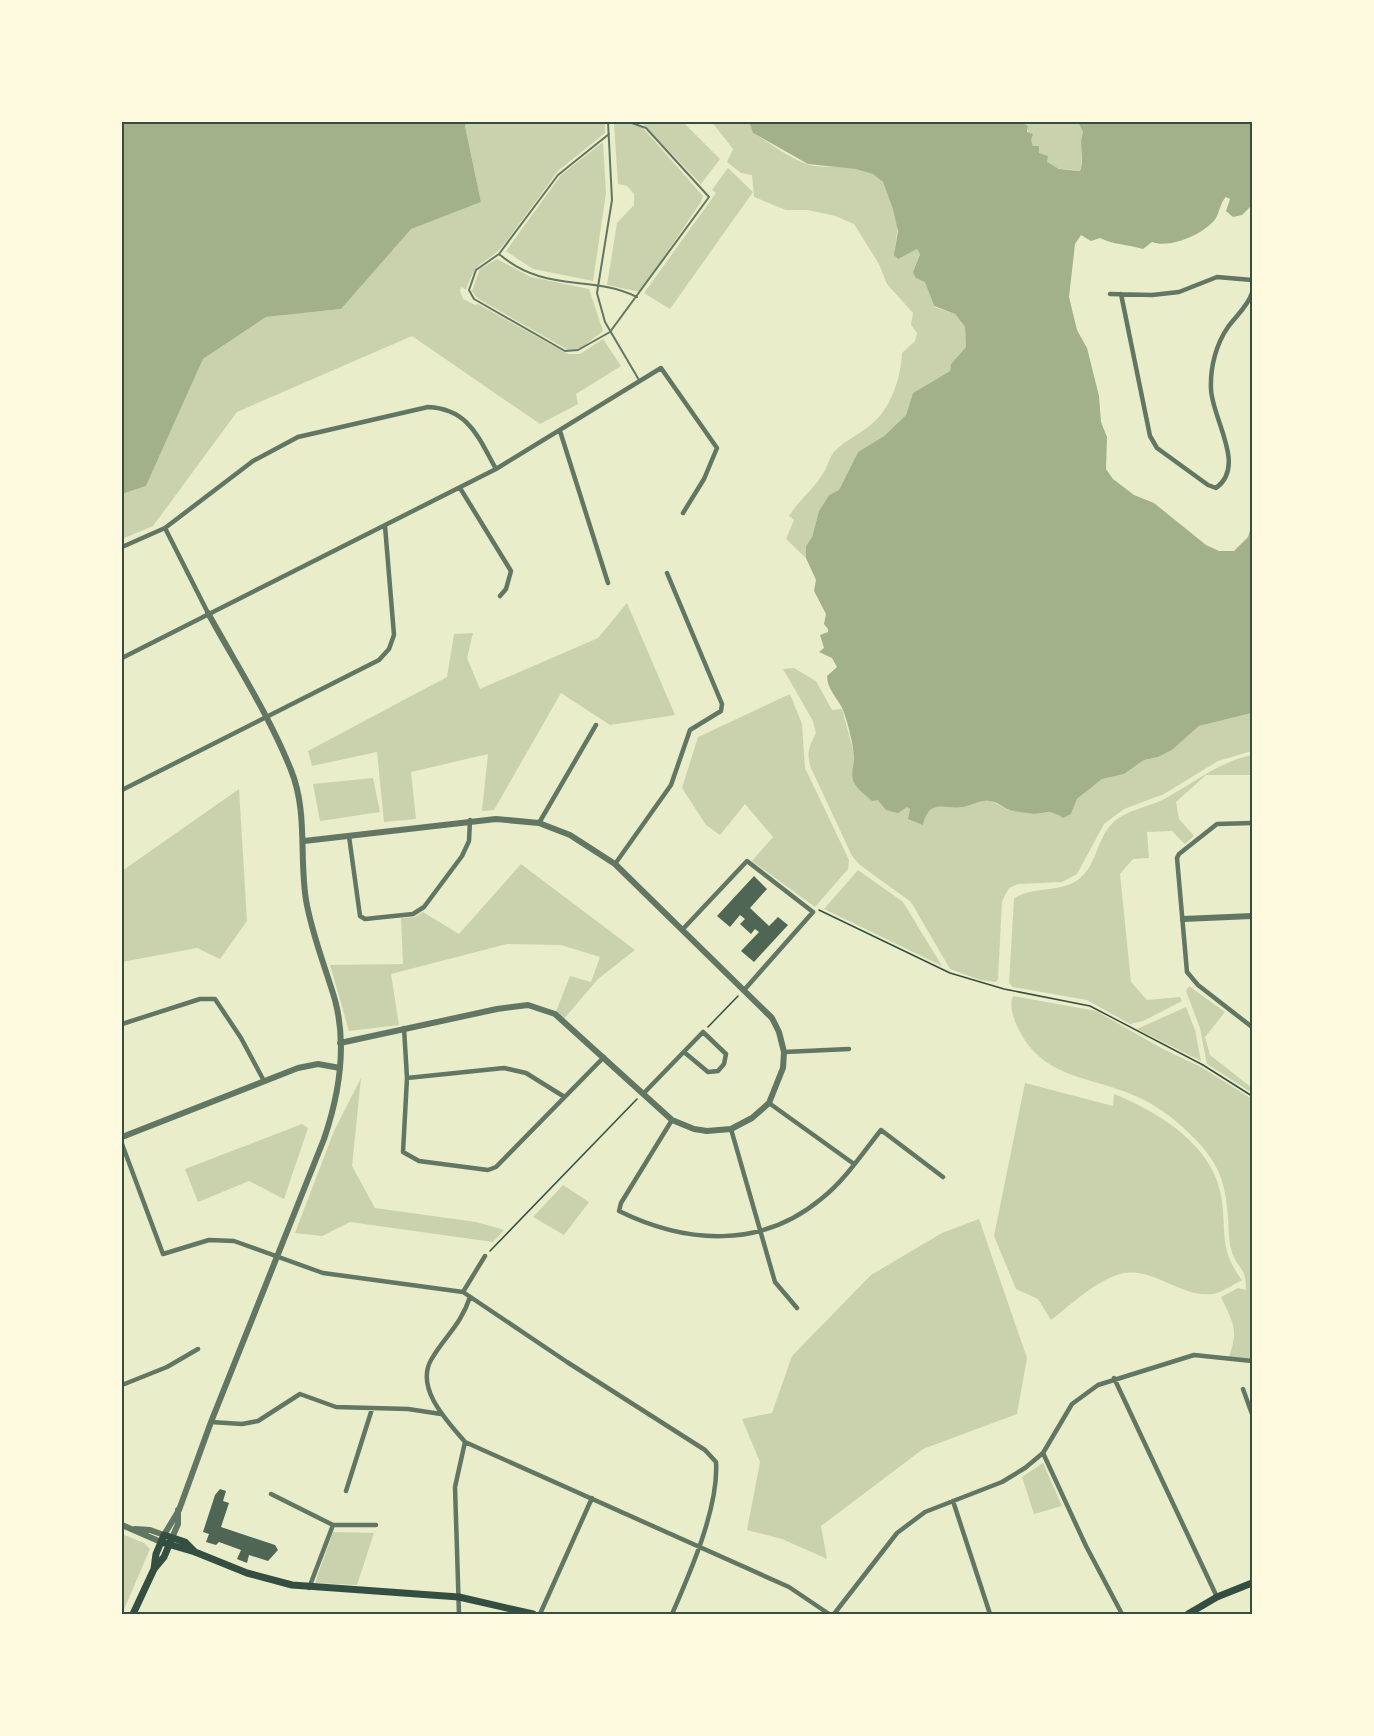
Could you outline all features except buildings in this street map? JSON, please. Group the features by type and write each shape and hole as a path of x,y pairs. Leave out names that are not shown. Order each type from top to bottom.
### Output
{"main road":[{"path":"166,1538 169,1545"},
{"path":"166,1538 185,1542 195,1552"},
{"path":"133,1614 166,1538"},
{"path":"169,1545 195,1552 247,1573 309,1588 459,1597 533,1614"},
{"path":"154,1569 169,1545"},
{"path":"1188,1614 1217,1597 1252,1583"}],"street":[{"path":"1110,294 1179,292 1217,277 1252,280"},
{"path":"1121,294 1150,436 1157,448 1208,485 1216,488 1223,483 1230,468 1230,455 1218,426 1211,391 1214,359 1226,329 1252,293"},
{"path":"122,658 496,469 661,368 717,448 704,479 683,513"},
{"path":"122,547 165,528 253,460 284,443 298,437 428,407 450,409 468,423 496,469"},
{"path":"560,431 608,583"},
{"path":"460,488 511,571 506,589 500,596"},
{"path":"122,790 379,660 389,649 394,635 385,526"},
{"path":"122,1524 166,1538 178,1524 178,1510 211,1422 330,1122 340,1068 340,1043 335,1001 315,940 306,898 304,841 295,780 165,528"},
{"path":"615,864 671,785 690,730 721,711 722,704 667,573"},
{"path":"539,823 597,725"},
{"path":"304,841 470,820 518,819 539,823 584,842 615,864 745,988 772,1018 779,1032 784,1053 778,1084 770,1103 752,1118 731,1129 707,1131 672,1120 555,1014 528,1005 497,1009 340,1043"},
{"path":"350,836 360,916 365,919 413,914 424,908 462,856 469,841 470,820"},
{"path":"1252,823 1217,824 1177,858 1187,972 1191,978 1252,1027"},
{"path":"683,929 747,861 813,912 745,988"},
{"path":"1183,919 1252,916"},
{"path":"122,1024 200,999 215,999 241,1038 264,1081"},
{"path":"404,1028 407,1078 403,1152 419,1161 488,1170 496,1167 563,1096 604,1057"},
{"path":"643,1094 703,1032 726,1054 724,1064 718,1071 708,1072 684,1052"},
{"path":"784,1053 849,1049"},
{"path":"122,1137 306,1065 324,1064 340,1068"},
{"path":"407,1078 504,1068 526,1073 563,1096"},
{"path":"770,1103 854,1164"},
{"path":"672,1120 621,1203 620,1211 646,1224 694,1236 759,1231 783,1223 812,1206 839,1183 881,1130 943,1177"},
{"path":"731,1129 775,1282 797,1308"},
{"path":"122,1144 164,1254 208,1240 224,1240 259,1248 277,1258 323,1273 463,1292 705,1450 716,1462 716,1477 702,1546 672,1614"},
{"path":"463,1292 485,1256"},
{"path":"470,1297 460,1322 431,1361 426,1379 441,1414 465,1442 702,1546 789,1587 829,1614"},
{"path":"122,1385 167,1366 198,1348"},
{"path":"834,1614 897,1533 925,1512 1002,1482 1043,1453 1072,1404 1098,1385 1114,1378 1194,1355 1252,1361"},
{"path":"1114,1378 1217,1597"},
{"path":"1243,1389 1252,1414"},
{"path":"211,1422 242,1424 258,1421 300,1394 336,1407 408,1409 441,1414"},
{"path":"346,1491 372,1409"},
{"path":"459,1614 455,1486 465,1442"},
{"path":"1043,1453 1086,1546 1122,1614"},
{"path":"271,1494 333,1525 376,1525"},
{"path":"540,1614 592,1498"},
{"path":"952,1501 990,1614"},
{"path":"309,1588 333,1525"}],"lane":[{"path":"608,122 612,200 598,287 602,313 610,332 640,380"},
{"path":"609,134 558,175 499,254 476,270 469,290 474,299 565,351 578,351 610,332 709,197 646,128 629,122"},
{"path":"499,254 511,264 533,275 637,297"}],"path":[{"path":"813,912 818,910 928,964 977,982 1090,1006 1164,1047 1203,1065 1252,1096"},
{"path":"703,1032 745,988"},
{"path":"485,1256 643,1094"}],"shaded area":[{"path":"122,122 467,122 465,126 481,202 411,229 341,309 266,317 203,359 146,486 122,494"},
{"path":"467,122 605,122 605,133 558,171 505,243 474,271 466,290 461,287 460,291 463,299 475,305 478,304 568,354 580,354 603,339 621,366 576,394 578,404 540,424 412,336 237,412 153,526 122,539 122,494 146,486 203,359 266,317 341,309 411,228 481,202 465,126"},
{"path":"617,122 635,124 643,128 703,196 640,292 607,285 617,223 634,205 634,194 627,186 618,184 614,124"},
{"path":"641,122 683,122 720,159 701,184"},
{"path":"712,122 749,122 753,133 803,163 860,169 877,176 886,188 896,214 898,258 917,249 920,253 913,272 925,281 934,307 955,314 965,327 966,347 951,364 950,371 913,393 906,415 884,436 858,452 839,490 829,495 819,511 812,537 806,546 806,558 786,539 794,520 789,516 820,478 834,452 870,425 891,399 898,380 902,353 915,341 917,333 911,325 913,313 887,284 879,264 854,224 835,216 808,210 786,210 754,197 752,175 741,173 727,162 733,149"},
{"path":"749,122 1022,122 1028,126 1027,132 1033,134 1031,140 1033,146 1039,146 1039,153 1048,156 1047,162 1059,169 1080,171 1083,132 1078,122 1252,122 1252,205 1242,215 1233,217 1226,211 1230,199 1226,197 1216,218 1204,229 1187,239 1159,244 1152,242 1143,249 1100,238 1091,241 1081,235 1075,244 1069,297 1077,330 1087,348 1099,396 1101,422 1107,437 1106,469 1113,479 1134,495 1154,503 1206,545 1219,551 1234,551 1248,537 1252,524 1252,713 1199,726 1172,750 1158,757 1144,760 1124,774 1102,779 1077,799 1071,814 1063,818 1049,812 1033,814 1014,811 995,802 986,801 960,807 935,807 926,816 923,825 908,819 910,809 907,807 898,813 886,810 878,800 872,801 859,789 852,777 854,756 847,721 827,681 827,676 837,667 832,658 819,652 824,648 820,635 828,632 828,629 824,624 826,614 814,591 816,580 806,558 806,546 812,537 819,511 829,495 839,490 858,452 884,436 906,415 913,393 950,371 951,364 966,347 965,327 955,314 934,306 925,282 916,278 913,272 920,254 917,249 898,259 894,255 898,231 883,182 873,174 856,169 808,164 753,133"},
{"path":"1022,122 1078,122 1083,132 1080,171 1055,167 1043,158 1033,146 1028,126"},
{"path":"603,142 606,193 593,281 533,269 506,251 561,175"},
{"path":"728,168 753,192 670,309 644,293 716,193 712,190"},
{"path":"497,259 531,277 589,289 603,331 581,348 568,350 477,298 472,291 480,269"},
{"path":"627,603 675,715 610,725 561,693 494,810 482,811 488,754 411,772 416,819 384,822 377,752 312,766 308,751 447,677 454,634 473,633 467,658 480,689 598,638"},
{"path":"794,668 816,681 832,710 842,709 854,753 853,778 878,799 907,806 923,825 926,814 935,806 968,806 976,801 991,801 1009,810 1071,814 1077,799 1102,779 1124,774 1144,760 1158,757 1172,750 1199,726 1252,713 1252,751 1218,761 1164,794 1124,809 1104,824 1077,874 1062,882 1018,884 1009,888 1002,901 998,979 996,982 980,980 950,969 911,902 860,865 852,856 811,768 809,750 816,733 813,721 783,669"},
{"path":"790,694 802,724 805,768 849,860 848,869 815,907 752,861 773,837 745,804 720,835 706,825 682,788 698,737"},
{"path":"1252,755 1252,775 1206,775 1176,802 1179,819 1194,836 1185,844 1172,831 1147,832 1149,858 1133,859 1120,874 1131,982 1147,1000 1180,997 1182,1001 1143,1021 1130,1024 1087,1000 1013,987 1009,983 1014,899 1029,892 1071,884 1089,868 1105,833 1114,821 1166,798 1218,767"},
{"path":"373,778 380,812 320,821 313,784"},
{"path":"239,789 247,921 220,959 197,948 122,962 122,871"},
{"path":"521,864 635,950 598,979 563,1020 555,1014 570,976 591,982 600,957 561,945 507,944 391,974 399,1025 349,1031 330,965 403,964 401,918 415,917 423,912 459,934"},
{"path":"858,870 903,902 942,966 824,909"},
{"path":"1189,986 1225,1012 1205,1037 1210,1055 1252,1088 1252,1093 1207,1064 1200,1028 1186,991"},
{"path":"1013,996 1096,1011 1163,1049 1201,1067 1252,1099 1251,1361 1229,1357 1234,1333 1229,1313 1221,1297 1238,1288 1246,1290 1246,1282 1230,1245 1227,1204 1215,1164 1202,1146 1163,1111 1124,1091 1071,1074 1041,1058 1028,1044 1017,1026 1011,1007"},
{"path":"1186,1007 1195,1030 1201,1061 1137,1029"},
{"path":"361,1078 352,1166 375,1208 476,1222 504,1230 493,1242 350,1222 322,1236 295,1233 334,1131"},
{"path":"1025,1083 1113,1106 1114,1094 1153,1113 1185,1136 1210,1165 1218,1182 1227,1251 1242,1280 1216,1293 1202,1294 1190,1292 1147,1275 1124,1273 1095,1286 1051,1320 1038,1299 1016,1289 994,1236"},
{"path":"302,1124 308,1128 284,1199 249,1181 198,1202 185,1169"},
{"path":"563,1185 589,1202 564,1235 533,1217"},
{"path":"979,1219 1027,1358 1017,1414 923,1449 821,1526 827,1559 782,1539 747,1530 760,1462 742,1419 772,1413 792,1356 871,1275 942,1233"},
{"path":"1043,1463 1062,1506 1034,1514 1022,1477"},
{"path":"333,1532 374,1533 357,1585 315,1583"},
{"path":"122,1534 144,1543 150,1549 122,1614"}]}
